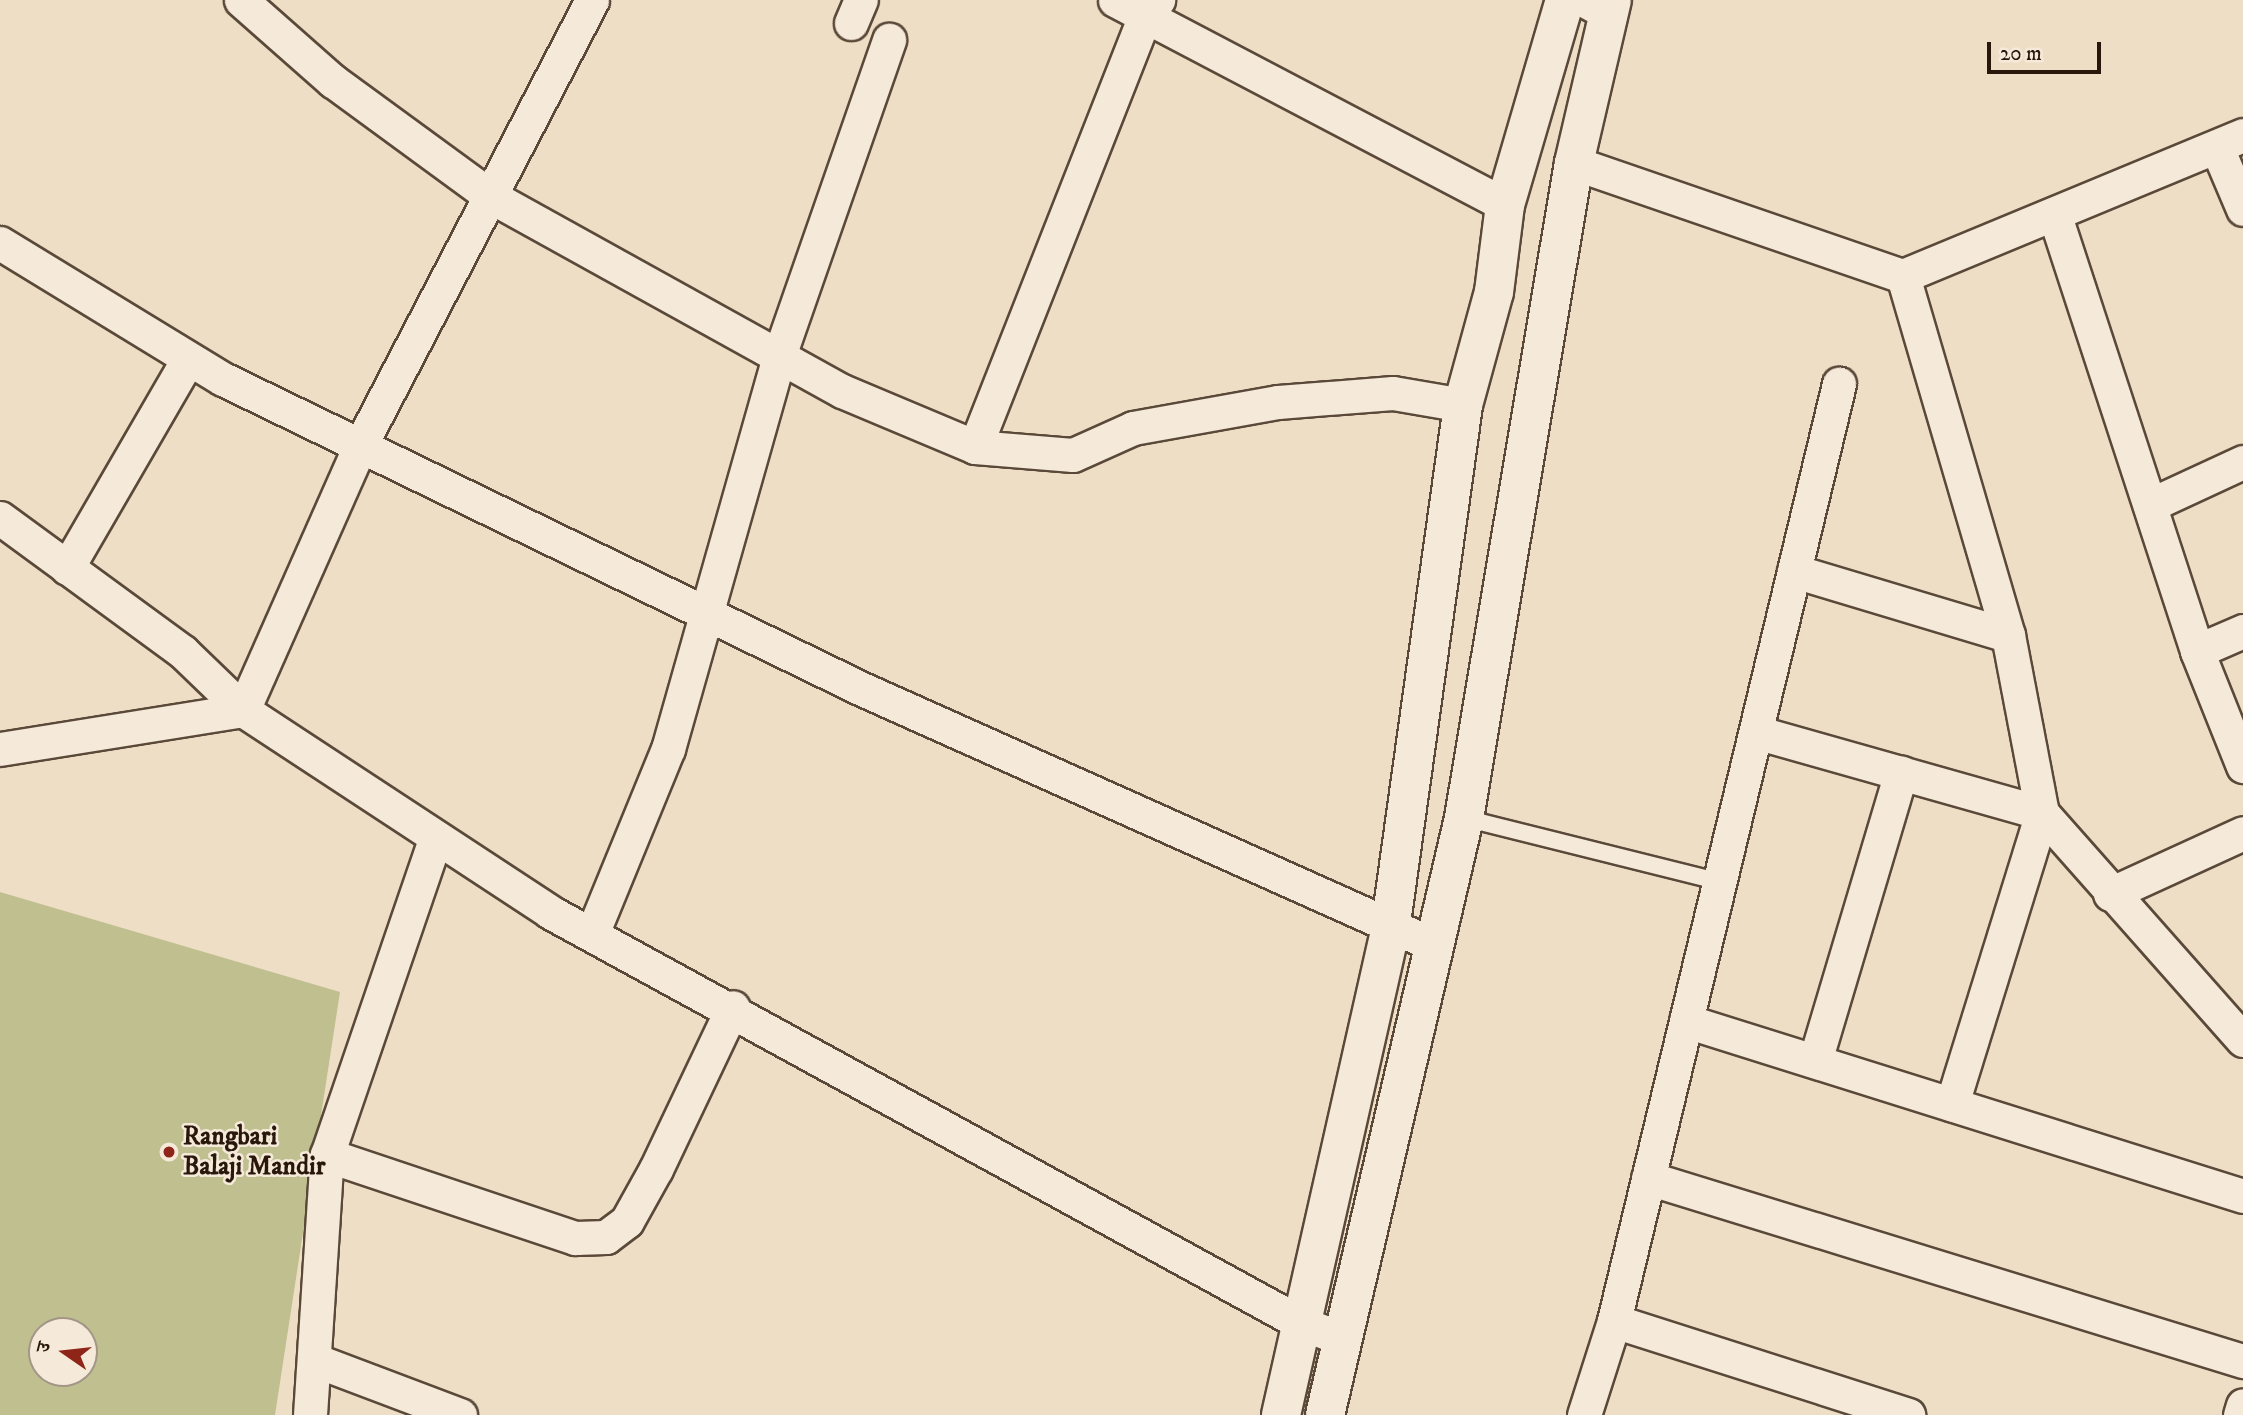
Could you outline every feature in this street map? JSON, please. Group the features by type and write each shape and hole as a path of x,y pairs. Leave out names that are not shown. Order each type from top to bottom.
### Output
{"street":[{"path":"241,0 333,81 490,196 842,391 975,447 1073,455 1133,428 1278,402 1393,393 1463,405"},
{"path":"243,710 362,442 592,0"},
{"path":"1115,0 1152,6 1505,205"},
{"path":"1281,1415 1390,930 1463,405 1494,292 1505,205 1565,0"},
{"path":"1325,1415 1464,818 1602,5"},
{"path":"975,447 1152,6"},
{"path":"592,934 668,749 779,356 889,40"},
{"path":"1574,163 1903,276 2231,143 2243,209"},
{"path":"2055,216 2152,504 2197,651 2243,766"},
{"path":"0,243 188,359 706,613 1390,930 1434,945"},
{"path":"1903,276 2008,635 2042,813 1952,1104"},
{"path":"67,568 188,359"},
{"path":"1584,1415 1614,1321 1839,384"},
{"path":"2152,504 2243,462"},
{"path":"0,518 183,652 243,710 435,840 592,934 733,1007 1301,1323 1342,1339"},
{"path":"1794,571 2008,635"},
{"path":"2197,651 2243,631"},
{"path":"0,749 243,710"},
{"path":"1756,732 2042,813 2110,894 2238,1027"},
{"path":"1815,1061 1901,773"},
{"path":"2110,894 2243,833"},
{"path":"310,1415 317,1361 327,1155 435,840"},
{"path":"327,1155 575,1238 606,1237 627,1221 656,1169 733,1007"},
{"path":"1686,1021 2243,1196"},
{"path":"1648,1178 2243,1361"},
{"path":"1614,1321 1908,1415"},
{"path":"317,1361 460,1415"},
{"path":"2240,1415 2243,1405"}],"lane":[{"path":"1464,818 1720,882"}],"shaded area":[{"name":"Rangbari Balaji Mandir","path":"0,892 340,992 275,1415 0,1415"}],"place":[{"name":"Rangbari Balaji Mandir","path":"169,1152"}]}
